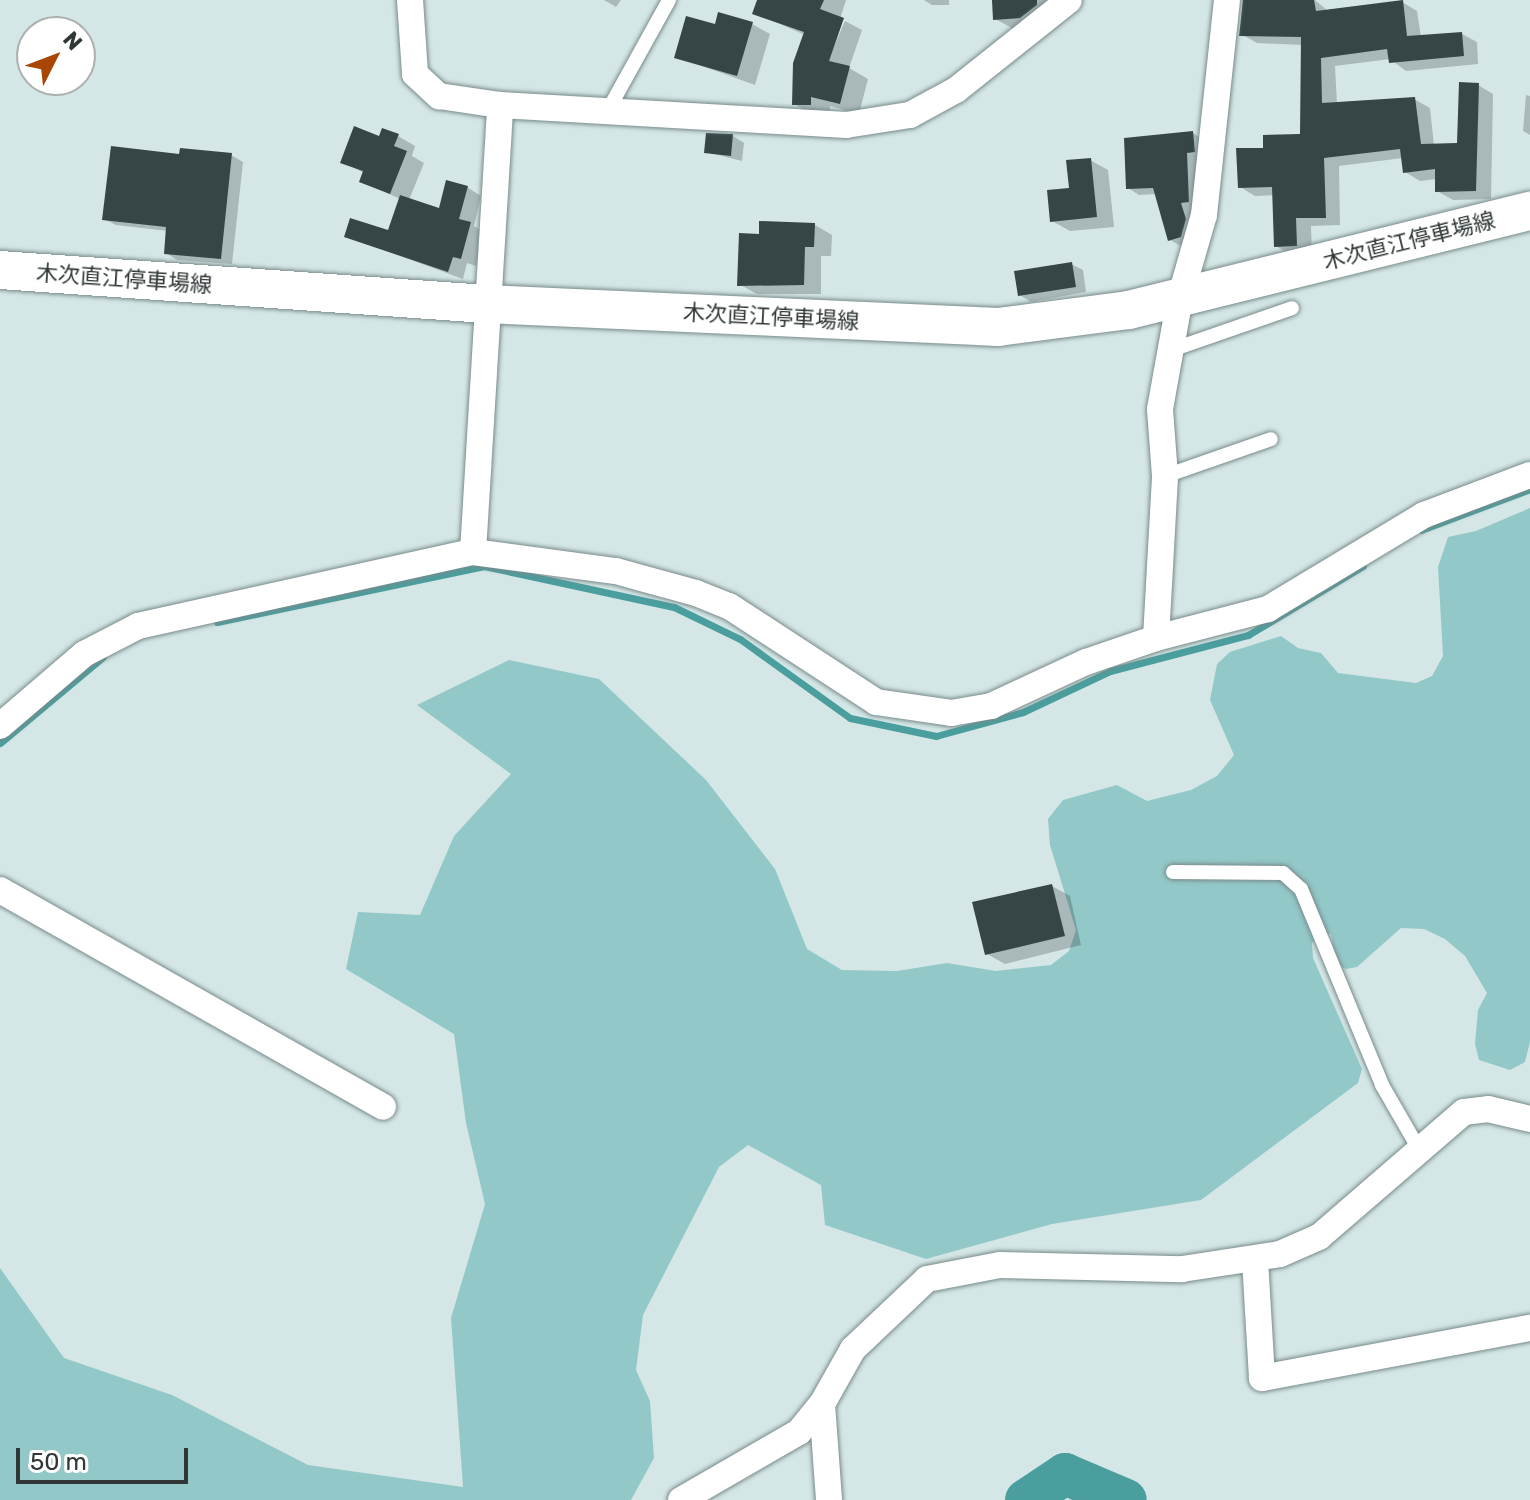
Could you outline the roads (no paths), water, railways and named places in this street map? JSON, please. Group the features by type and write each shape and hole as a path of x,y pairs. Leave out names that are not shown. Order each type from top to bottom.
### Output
{"main road":[{"name":"木次直江停車場線","path":"0,270 485,304 998,327 1180,298 1530,211"}],"street":[{"path":"410,0 415,74 439,96 500,105 846,125 910,115 956,90 1069,0"},
{"path":"1156,638 1165,476 1160,409 1180,298 1204,215 1227,0"},
{"path":"473,552 485,304 500,105"},
{"path":"0,726 84,654 138,626 473,552 616,571 696,593 729,606 844,686 876,702 915,711 951,713 991,706 1086,662 1156,638 1268,609 1424,515 1530,475"},
{"path":"0,890 383,1107"},
{"path":"681,1500 775,1449 799,1432 822,1404 853,1349 877,1323 910,1291 947,1272 1000,1265 1182,1269 1255,1260 1319,1237 1464,1112 1488,1109 1530,1119"},
{"path":"1255,1260 1262,1378 1530,1328"},
{"path":"822,1404 829,1500"}],"lane":[{"path":"607,112 669,0"},
{"path":"1171,350 1292,308"},
{"path":"1165,476 1271,439"},
{"path":"1173,872 1283,873 1301,889 1382,1085 1419,1149"}],"waterway":[{"path":"1421,530 1530,489"},
{"path":"217,622 484,566 674,607 740,639 850,718 936,736 1023,712 1110,671 1248,635 1363,566"},
{"path":"0,743 103,657"},
{"path":"1026,1500 1065,1474 1126,1500"}]}
